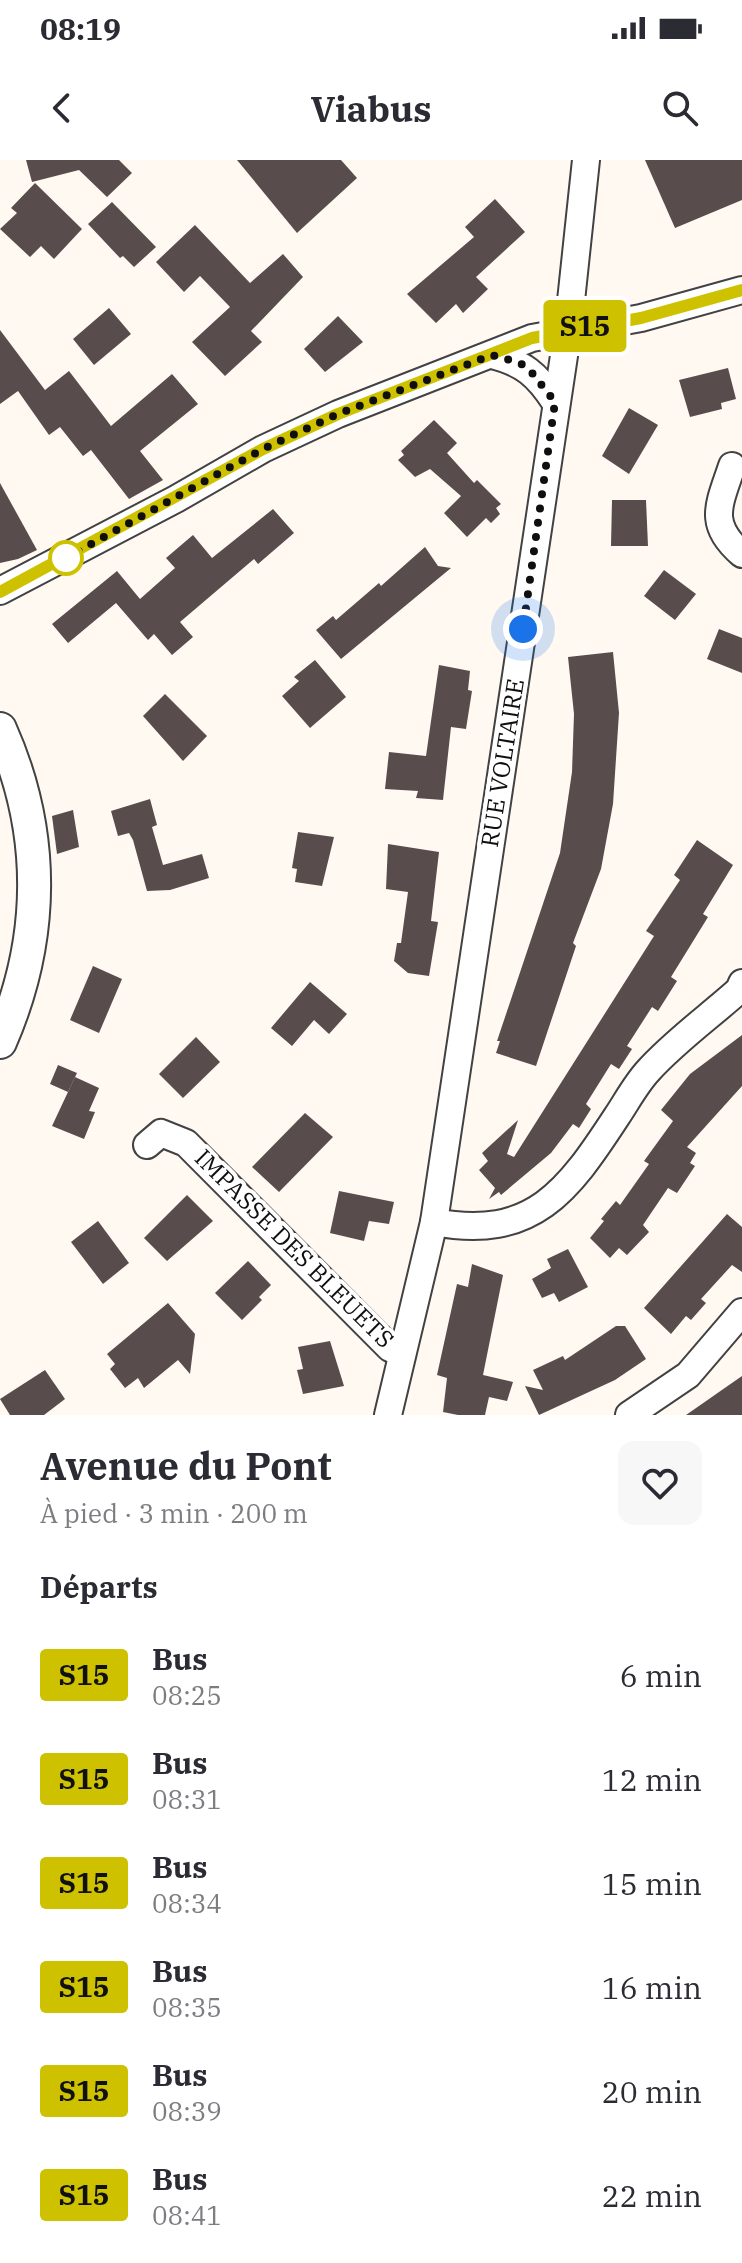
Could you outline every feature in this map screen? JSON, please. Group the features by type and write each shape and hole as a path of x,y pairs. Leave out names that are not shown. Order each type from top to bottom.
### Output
{"street":[{"name":"RUE VOLTAIRE","path":"388,1415 434,1222 568,329 586,160"},
{"path":"0,591 163,506 263,449 338,414 532,338 641,318 742,290"},
{"path":"492,355 520,363 529,369 555,402"},
{"path":"732,466 717,512 723,538 742,554"},
{"path":"0,729 29,810 34,882 29,953 20,994 0,1042"},
{"path":"434,1222 485,1229 519,1218 547,1202 586,1164 646,1073 739,990 742,983"},
{"name":"IMPASSE DES BLEUETS","path":"147,1145 161,1133 186,1143 390,1348 401,1353"},
{"path":"629,1415 688,1375 742,1312"}],"building":[{"path":"26,160 119,160 132,173 107,197 79,170 32,182"},
{"path":"237,160 341,160 357,178 297,233"},
{"path":"645,160 742,160 742,200 675,228"},
{"path":"35,183 82,229 54,259 41,246 30,257 0,229 17,213 11,208"},
{"path":"495,199 525,232 476,277 488,289 463,313 456,304 436,323 407,294 474,237 465,227"},
{"path":"112,202 156,247 134,267 123,256 120,258 88,224"},
{"path":"195,225 250,283 283,254 303,277 251,331 262,342 225,376 192,342 230,307 200,276 184,292 156,262"},
{"path":"109,308 131,334 94,365 73,339"},
{"path":"338,316 363,342 325,372 304,349"},
{"path":"0,330 45,390 69,371 111,426 172,374 198,404 140,451 163,480 129,499 91,450 83,456 60,427 49,435 18,391 0,404"},
{"path":"728,368 736,399 721,403 722,409 690,417 679,380"},
{"path":"629,408 658,425 629,474 602,456"},
{"path":"434,420 457,443 447,453 474,483 477,480 501,504 496,508 500,514 491,523 486,518 467,537 444,513 461,496 430,469 415,477 398,460 404,455 401,451"},
{"path":"0,483 37,550 0,563"},
{"path":"612,500 646,500 648,546 611,546"},
{"path":"273,509 294,533 258,564 254,559 180,622 193,637 172,655 154,634 148,640 116,603 68,643 52,624 117,571 140,599 175,568 166,558 193,535 212,558"},
{"path":"425,547 438,566 451,568 341,659 316,630 333,616 336,620 379,583 381,586"},
{"path":"664,570 696,594 675,620 644,596"},
{"path":"719,629 742,638 742,673 707,659"},
{"path":"613,652 619,713 613,804 601,869 573,943 576,946 536,1066 496,1053 500,1041 497,1041 560,853 572,772 574,714 568,657"},
{"path":"315,660 346,697 310,728 282,696 299,681 294,677"},
{"path":"439,665 470,671 468,690 472,691 466,729 451,727 443,800 416,798 418,791 385,789 389,752 426,756"},
{"path":"165,694 207,736 183,761 143,716"},
{"path":"150,799 157,825 152,827 163,865 202,854 209,878 170,890 147,891 133,840 129,833 118,836 111,811"},
{"path":"73,810 79,847 57,854 52,816"},
{"path":"298,832 334,837 322,886 295,882 297,869 292,868"},
{"path":"697,840 733,865 703,914 708,917 671,977 677,981 658,1011 652,1007 627,1046 632,1049 619,1069 611,1064 586,1104 591,1109 579,1128 573,1124 551,1153 501,1195 499,1192 489,1199 495,1188 479,1170 488,1161 482,1153 518,1120 507,1154 514,1157 654,936 646,931 680,880 674,875"},
{"path":"388,844 439,852 431,921 438,922 429,976 408,973 394,961 397,943 401,943 408,892 386,889"},
{"path":"93,966 122,979 99,1033 70,1020"},
{"path":"310,982 347,1014 329,1034 314,1020 292,1046 271,1028"},
{"path":"742,1035 742,1086 687,1147 696,1153 690,1163 695,1166 677,1193 668,1188 643,1225 649,1232 627,1255 619,1248 610,1258 590,1238 616,1201 620,1205 649,1164 644,1161 673,1121 661,1110 690,1074"},
{"path":"196,1037 220,1062 183,1098 159,1074"},
{"path":"58,1065 77,1073 68,1092 50,1084"},
{"path":"75,1077 99,1088 89,1111 95,1112 84,1139 52,1126"},
{"path":"305,1113 333,1137 279,1192 252,1167"},
{"path":"339,1191 394,1202 389,1224 369,1221 364,1241 330,1233"},
{"path":"187,1195 213,1221 167,1261 144,1238"},
{"path":"727,1214 742,1227 742,1272 732,1265 701,1299 706,1303 691,1320 686,1316 671,1334 644,1308"},
{"path":"98,1221 129,1263 103,1284 71,1242"},
{"path":"568,1249 588,1287 559,1302 554,1293 542,1298 532,1279 551,1268 547,1259"},
{"path":"248,1261 271,1285 259,1297 262,1300 242,1320 215,1293"},
{"path":"472,1264 503,1275 483,1375 513,1382 507,1401 489,1397 485,1415 458,1415 443,1412 447,1378 437,1375 457,1284 468,1287"},
{"path":"168,1303 195,1334 190,1374 178,1360 144,1388 138,1378 125,1388 110,1369 115,1364 107,1354"},
{"path":"616,1326 625,1326 646,1359 615,1380 539,1415 525,1386 543,1390 533,1370 563,1356 565,1360"},
{"path":"330,1341 344,1386 303,1394 297,1370 303,1369 298,1347"},
{"path":"45,1370 65,1399 44,1415 10,1415 0,1399"},
{"path":"742,1376 742,1415 686,1415"}],"bus line":[{"name":"S15","path":"0,592 263,449 338,414 532,338 641,318 742,290"}],"route":[{"path":"66,558 263,449 338,414 492,355 520,363 529,369 555,402 523,629"}]}
